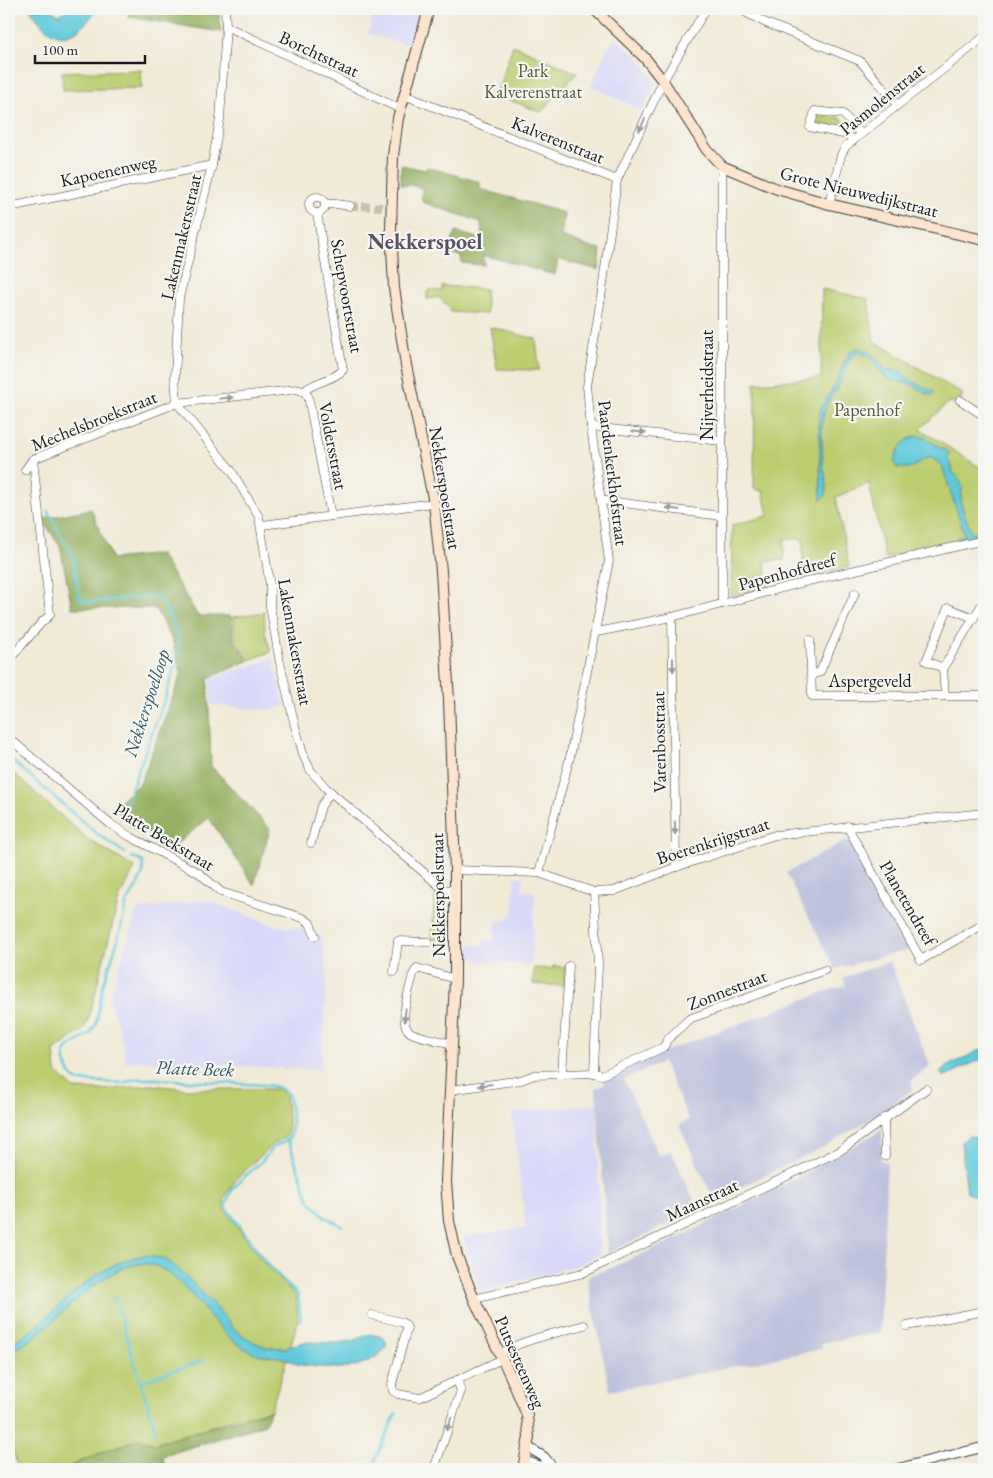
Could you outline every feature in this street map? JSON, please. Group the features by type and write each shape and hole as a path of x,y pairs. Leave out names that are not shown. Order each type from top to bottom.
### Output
{"main road":[{"name":"Nekkerspoelstraat","path":"429,9 400,109 388,206 394,288 406,365 434,503 441,571 455,870 455,979 446,1181 449,1221 457,1256 474,1299"},
{"name":"Grote Nieuwedijkstraat","path":"594,9 645,58 663,80 706,150 722,166 776,189 829,204 984,240"},
{"name":"Putsesteenweg","path":"474,1299 526,1409 529,1427 528,1447 524,1465"}],"street":[{"name":"Lakenmakersstraat","path":"225,9 226,26 220,119 212,165 179,298 175,378 177,403 231,470 260,517 270,585 270,606 280,663 295,726 304,757 311,771 318,781 443,889 454,891"},
{"name":"Paardenkerkhofstraat","path":"539,873 570,757 597,632 609,561 587,386 617,180 663,80 706,9"},
{"path":"739,9 766,23 860,61 898,105"},
{"name":"Borchtstraat","path":"226,26 400,109"},
{"name":"Pasmolenstraat","path":"829,204 841,155 846,146 984,37"},
{"name":"Kalverenstraat","path":"404,95 617,180"},
{"path":"853,141 848,135 810,127 815,110 843,114 861,134"},
{"name":"Kapoenenweg","path":"9,207 212,165"},
{"name":"Nijverheidstraat","path":"722,166 722,604"},
{"name":"Schepvoortstraat","path":"304,391 311,385 337,376 343,370 317,213 310,210 309,205 311,200 316,197 320,198 325,204 350,206"},
{"path":"317,213 322,211 325,204"},
{"name":"Voldersstraat","path":"177,403 284,392 296,388 304,391 308,396 331,516"},
{"path":"960,400 984,416"},
{"name":"Mechelsbroekstraat","path":"26,470 33,459 177,403"},
{"path":"591,427 722,441"},
{"path":"9,660 50,615 33,459"},
{"path":"601,500 722,516"},
{"path":"262,525 434,503"},
{"name":"Papenhofdreef","path":"597,632 672,617 813,580 984,540"},
{"path":"811,675 820,672 855,593"},
{"path":"945,696 943,668 984,601"},
{"path":"943,668 926,661 948,608 974,618"},
{"name":"Varenbosstraat","path":"672,617 676,867"},
{"name":"Aspergeveld","path":"810,640 812,696 984,696"},
{"name":"Platte Beekstraat","path":"9,738 110,824 199,873 221,892 303,918 310,923 315,936"},
{"path":"311,843 320,806 331,792"},
{"name":"Boerenkrijgstraat","path":"455,870 539,873 594,892 614,891 676,867 775,835 846,826 984,813"},
{"name":"Planetendreef","path":"846,826 921,960 984,924"},
{"path":"594,892 598,965 594,1073"},
{"path":"394,972 398,941 428,942"},
{"path":"562,1074 569,966"},
{"name":"Nekkerspoelstraat","path":"452,1044 410,1032 404,1026 404,1018 413,975 417,968 455,979"},
{"name":"Zonnestraat","path":"450,1090 521,1080 534,1075 594,1073 602,1075 664,1046 667,1040 689,1019 825,970"},
{"name":"Maanstraat","path":"474,1299 583,1273 840,1151 926,1089"},
{"path":"884,1118 885,1156"},
{"path":"907,1326 984,1311"},
{"path":"372,1315 405,1324 405,1338 392,1384 393,1391 398,1394 419,1398 501,1356 507,1349 584,1325"},
{"path":"434,1469 461,1391 457,1380"},
{"path":"528,1447 544,1457 554,1469"},
{"path":"896,1469 984,1447"},
{"path":"524,1465 549,1469"}],"shaded area":[{"path":"375,9 419,9 408,45 368,34"},
{"path":"616,38 635,53 655,80 653,81 655,84 642,111 591,86 605,51"},
{"path":"273,659 285,706 271,710 211,705 210,678"},
{"path":"849,839 912,949 835,969 786,873"},
{"path":"515,877 523,877 522,891 535,892 531,965 478,961 478,958 462,958 462,946 482,945 482,940 494,941 496,920 505,921 513,914"},
{"path":"207,900 275,926 301,929 309,934 321,935 327,972 321,1070 145,1061 125,1062 124,1049 117,1022 109,1001 137,910"},
{"path":"890,962 930,1066 911,1081 913,1089 877,1115 824,1147 714,1200 679,1125 689,1120 663,1062 624,1080 659,1156 671,1151 698,1209 608,1253 596,1088 605,1084 603,1079 658,1054 827,991 846,986 843,978"},
{"path":"597,1104 600,1254 578,1265 480,1292 463,1237 526,1228 512,1113"},
{"path":"882,1130 881,1161 887,1162 880,1332 822,1343 822,1349 610,1391 587,1277 678,1238 795,1179"}],"green space":[{"path":"130,9 218,9 221,32 129,17"},
{"name":"Park Kalverenstraat","path":"513,45 577,73 541,112 496,95"},
{"path":"141,70 142,88 63,90 62,72"},
{"path":"817,115 841,118 849,128 846,131 814,124"},
{"path":"401,165 426,170 427,167 480,182 480,189 564,213 561,237 589,247 601,249 599,270 558,259 555,275 483,255 484,265 462,263 461,256 447,253 456,232 482,239 481,222 422,202 422,188 401,185"},
{"path":"442,286 485,289 487,314 450,312 450,309 439,297 427,299 427,292 429,290 442,291"},
{"name":"Papenhof","path":"822,289 868,299 874,341 963,394 958,406 950,401 920,429 984,470 984,536 885,558 869,483 836,497 849,567 803,579 803,539 784,539 784,560 765,561 767,584 769,586 731,597 732,525 768,516 763,491 754,489 755,383 821,378"},
{"path":"490,327 536,339 539,370 497,369"},
{"path":"91,509 112,559 160,554 198,616 231,616 233,639 248,661 208,678 211,766 270,829 254,885 209,818 171,848 113,808 141,782 181,674 173,642 155,608 72,608 60,546 42,519"},
{"path":"264,612 265,632 271,652 249,660 235,639 233,617"},
{"path":"9,769 86,838 135,868 119,898 89,1017 84,1029 54,1051 56,1072 74,1089 103,1090 152,1085 187,1089 277,1089 285,1095 288,1119 286,1137 273,1144 237,1178 224,1199 224,1208 260,1258 296,1296 298,1321 271,1410 241,1417 154,1444 140,1439 107,1450 63,1469 18,1469 9,1434"},
{"path":"435,896 440,897 442,900 442,941 431,940"},
{"path":"553,966 565,967 564,986 533,984 534,968 553,969"},
{"path":"271,1410 265,1424 163,1456 165,1469 63,1469 107,1450 140,1439 154,1444"}],"water":[{"path":"30,9 51,9 58,15 70,9 99,9 79,29 64,36 57,35 45,28"},
{"path":"858,348 871,353 886,370 901,371 908,379 934,392 933,395 930,395 912,385 889,379 871,358 856,353 847,365 837,390 827,403 824,413 822,426 823,466 827,488 825,497 821,500 819,421 821,407 835,385 850,352"},
{"path":"916,436 926,437 950,453 947,459 951,463 953,473 958,477 963,488 961,500 963,511 972,533 984,531 984,535 958,541 957,538 965,535 942,466 937,462 927,458 912,467 897,468 894,461 899,448 904,442"},
{"path":"984,1048 984,1058 943,1077 941,1072 947,1066"},
{"path":"969,1136 976,1137 982,1169 981,1196 974,1196 967,1192 961,1142"},
{"path":"146,1255 165,1259 180,1270 217,1308 235,1330 251,1341 266,1347 286,1348 304,1342 338,1343 352,1341 370,1334 383,1337 387,1344 376,1357 364,1363 346,1368 301,1365 283,1358 257,1354 231,1339 192,1295 169,1274 158,1267 147,1264 129,1266 111,1274 76,1300 42,1331 9,1353 9,1343 31,1331 94,1277 118,1263"}],"waterway":[{"name":"Nekkerspoelloop","path":"48,511 73,557 80,600 90,602 154,596 162,601 180,639 166,696 124,809 127,820 141,833 142,837"},
{"name":"Platte Beek","path":"9,758 96,833 125,853"},
{"name":"Platte Beek","path":"132,857 143,862 143,873 127,902 118,940 103,985 96,1024 90,1034 69,1047 64,1053 65,1061 72,1076 78,1081 123,1083 135,1079 156,1079 265,1085 278,1087 288,1094 292,1121 290,1136 272,1149 234,1187 226,1207 262,1257 298,1295 301,1320"},
{"path":"288,1140 309,1200 325,1217 342,1226"},
{"path":"114,1296 156,1432"},
{"path":"140,1382 205,1360"},
{"path":"373,1469 396,1413"}],"tunnel":[{"path":"350,206 385,207"}],"district":[{"name":"Nekkerspoel","path":"425,241"}]}
